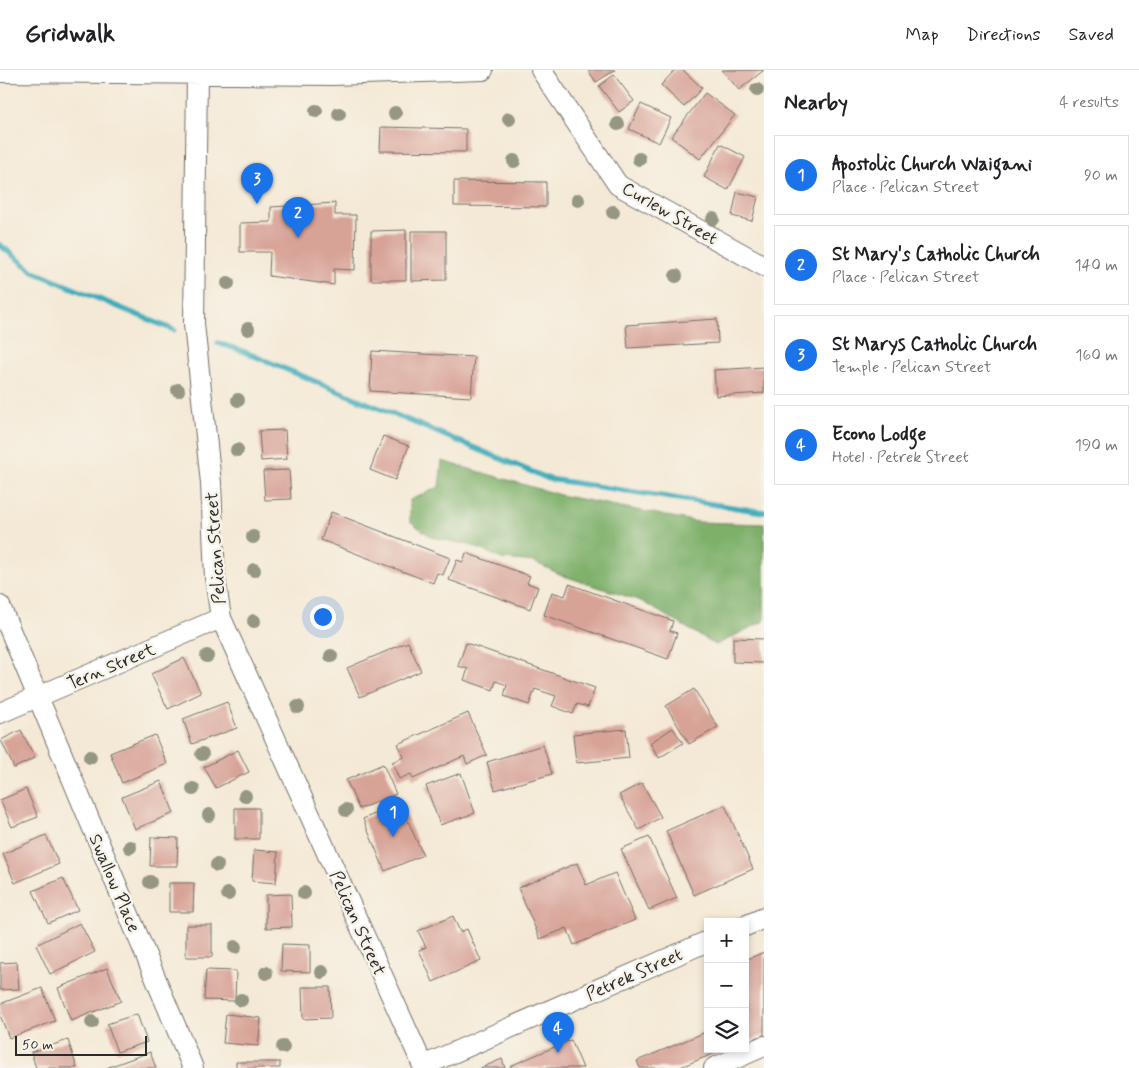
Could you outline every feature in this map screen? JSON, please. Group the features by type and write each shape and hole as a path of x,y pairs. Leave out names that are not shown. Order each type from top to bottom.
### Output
{"street":[{"path":"0,72 198,74 483,70"},
{"name":"Curlew Street","path":"541,70 618,185 764,266"},
{"name":"Pelican Street","path":"198,74 194,324 211,483 215,578 221,618 424,1067"},
{"name":"Swallow Place","path":"0,606 193,1068"},
{"name":"Tern Street","path":"0,714 221,618"},
{"path":"749,924 764,918"},
{"name":"Petrek Street","path":"424,1067 704,943"},
{"path":"714,1068 764,1046"}],"green space":[{"path":"442,461 560,495 698,522 764,524 764,621 716,645 641,601 564,576 534,562 502,559 473,546 431,537 410,521 410,500 439,487"}],"building":[{"path":"588,70 615,70 596,82"},
{"path":"675,70 683,70 702,88 684,107 661,85"},
{"path":"722,70 764,70 739,90"},
{"path":"614,75 634,101 619,112 599,86"},
{"path":"705,93 735,115 700,159 671,137"},
{"path":"641,104 671,118 659,143 629,129"},
{"path":"381,127 466,129 466,152 380,151"},
{"path":"720,144 745,157 728,190 704,177"},
{"path":"454,181 546,182 546,207 454,206"},
{"path":"737,192 758,197 752,221 732,216"},
{"path":"335,203 335,215 356,215 355,270 334,269 334,285 269,276 270,252 240,252 240,223 271,222 271,207"},
{"path":"406,230 406,280 371,280 371,231"},
{"path":"411,231 446,231 446,280 411,281"},
{"path":"717,319 718,343 628,348 626,325"},
{"path":"372,351 474,357 471,397 370,391"},
{"path":"764,367 764,393 716,396 714,370"},
{"path":"285,430 287,459 261,461 259,431"},
{"path":"383,436 409,446 395,480 370,470"},
{"path":"289,470 291,499 265,500 263,471"},
{"path":"331,512 450,558 443,575 437,573 433,583 321,540"},
{"path":"466,553 530,576 527,583 538,587 530,609 449,580 457,560 463,562"},
{"path":"569,584 673,621 670,631 677,633 668,659 544,615 552,592 565,596"},
{"path":"733,638 764,639 764,663 733,662"},
{"path":"408,642 421,671 360,697 347,668"},
{"path":"466,643 595,688 588,707 577,704 573,714 552,706 556,696 535,689 529,705 504,696 507,685 496,681 493,690 464,680 468,669 458,666"},
{"path":"184,658 201,693 168,709 151,674"},
{"path":"694,689 718,727 689,744 666,706"},
{"path":"227,702 237,728 192,744 183,719"},
{"path":"468,713 487,755 467,764 464,756 413,779 411,774 399,779 392,762 404,757 398,744"},
{"path":"673,728 683,743 659,758 650,743"},
{"path":"626,729 629,758 576,763 573,734"},
{"path":"21,730 35,758 14,768 1,740"},
{"path":"155,735 167,764 122,783 110,753"},
{"path":"543,745 552,774 495,790 487,762"},
{"path":"238,750 249,772 216,788 204,767"},
{"path":"383,764 396,794 359,809 346,780"},
{"path":"461,773 475,813 440,825 426,786"},
{"path":"161,781 174,813 135,829 122,797"},
{"path":"642,783 661,817 639,830 619,795"},
{"path":"26,789 38,817 12,827 0,800"},
{"path":"400,803 423,855 385,871 363,819"},
{"path":"725,805 753,869 694,895 666,831"},
{"path":"235,808 259,808 259,839 235,839"},
{"path":"46,835 59,864 15,883 3,854"},
{"path":"151,837 178,838 177,866 150,866"},
{"path":"649,837 677,898 649,910 621,849"},
{"path":"254,850 278,852 276,883 252,881"},
{"path":"577,863 586,885 615,873 635,920 574,945 567,928 540,939 518,888"},
{"path":"63,878 78,910 48,923 33,891"},
{"path":"169,883 194,883 193,912 169,912"},
{"path":"291,894 292,927 266,928 266,895"},
{"path":"453,916 460,932 467,929 481,961 433,982 419,950 426,947 418,931"},
{"path":"80,923 95,952 50,974 36,945"},
{"path":"186,925 212,925 212,957 186,957"},
{"path":"282,944 310,945 310,972 281,971"},
{"path":"764,952 764,1035 749,1041 749,963 749,958"},
{"path":"17,962 19,989 0,990 0,963"},
{"path":"107,968 121,1001 71,1021 58,988"},
{"path":"206,970 236,971 235,1001 204,1000"},
{"path":"302,987 330,987 331,1018 303,1019"},
{"path":"42,988 55,1021 9,1038 0,1015 0,1004"},
{"path":"137,1014 147,1042 117,1052 107,1024"},
{"path":"226,1014 261,1018 258,1046 223,1043"},
{"path":"704,1033 704,1053 716,1053 678,1068 640,1068 637,1061"},
{"path":"68,1040 77,1068 36,1068 31,1052"},
{"path":"571,1040 583,1068 511,1068 510,1066"},
{"path":"150,1052 156,1068 106,1068"},
{"path":"502,1059 505,1068 481,1068"},
{"path":"236,1062 280,1062 280,1068 236,1068"}],"waterway":[{"path":"0,245 34,272 174,330"},
{"path":"218,343 240,350 549,479 764,512"}],"place":[{"name":"St Marys Catholic Church","path":"257,204"},
{"name":"St Mary's Catholic Church","path":"298,238"},
{"name":"Apostolic Church Waigani","path":"393,837"},
{"name":"Econo Lodge","path":"558,1053"}]}
